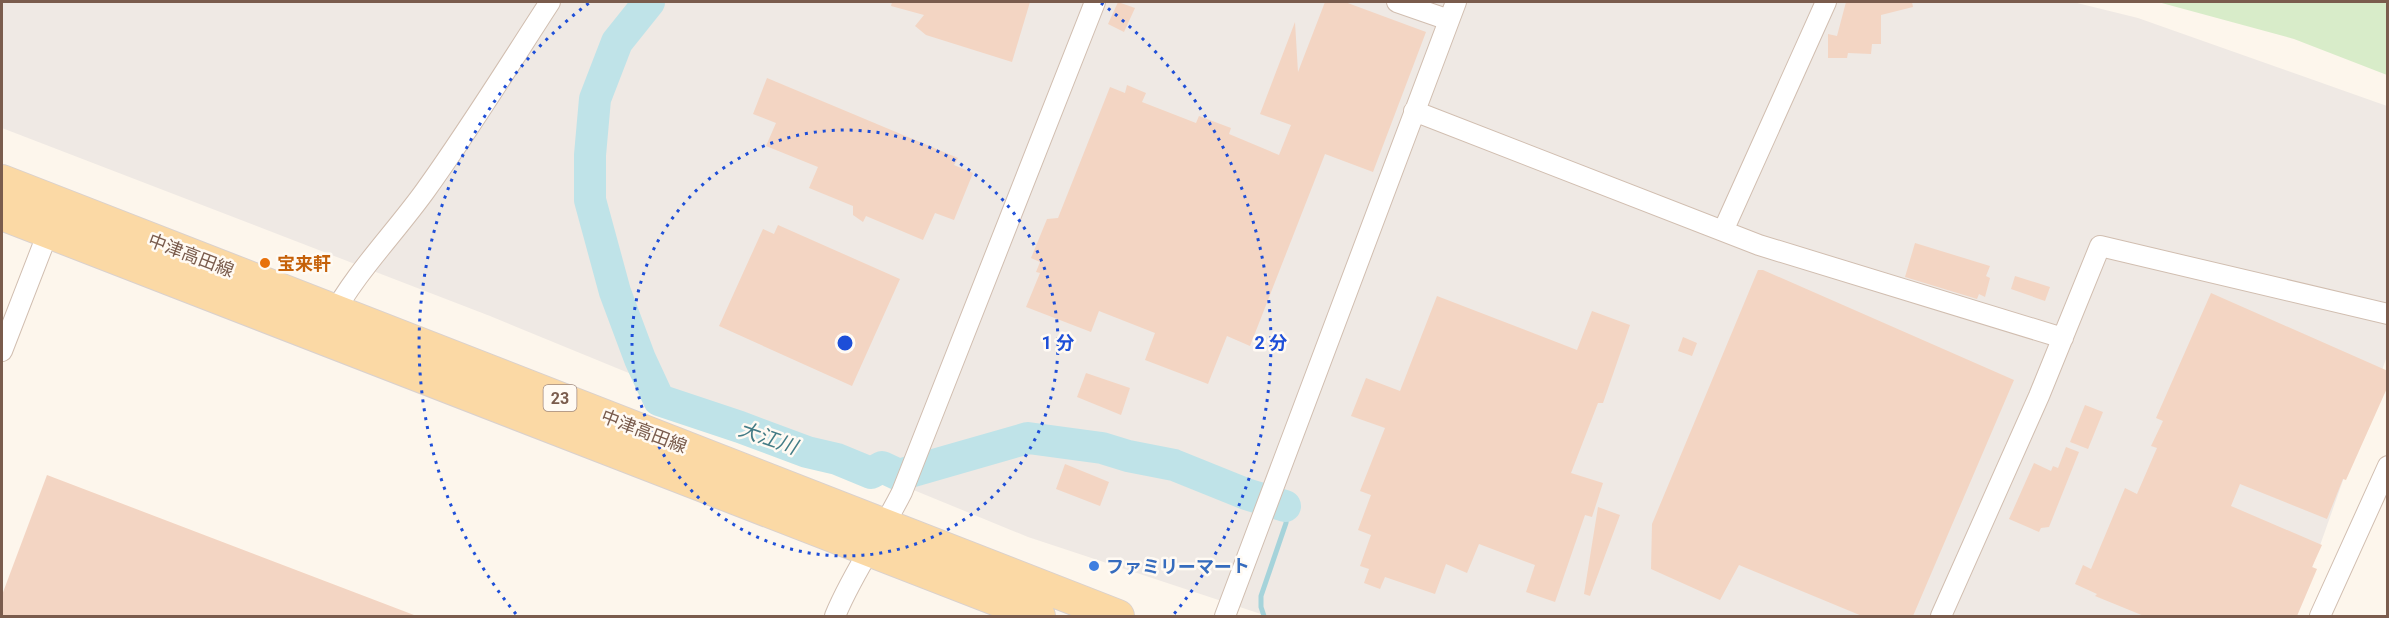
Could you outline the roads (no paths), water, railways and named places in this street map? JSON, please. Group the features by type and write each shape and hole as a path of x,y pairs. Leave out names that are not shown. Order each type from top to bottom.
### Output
{"main road":[{"name":"中津高田線","path":"2,181 60,204 328,324 877,537 1118,616"},
{"name":"中津高田線","path":"2,214 48,233 328,324"},
{"name":"中津高田線","path":"877,537 1039,616"}],"street":[{"path":"328,324 424,192 550,2"},
{"path":"835,616 844,594 902,492 1095,2"},
{"path":"1397,2 1449,21"},
{"path":"1225,616 1456,2"},
{"path":"1723,231 1826,2"},
{"path":"1414,111 1759,245 2063,338"},
{"path":"2,351 60,204"},
{"path":"1941,616 2063,338 2100,246 2388,314"},
{"path":"2320,616 2388,466"}],"waterway":[{"name":"大江川","path":"649,2 617,42 595,99 590,155 590,200 615,292 640,359 659,400 807,452 837,459 871,473 882,467 899,475 1028,438 1102,448 1128,456 1174,465 1246,494 1285,506"},
{"path":"1264,616 1261,596 1286,523 1285,506"}],"place":[{"name":"宝来軒","path":"265,263"},
{"name":"ファミリーマート","path":"1094,566"}]}
